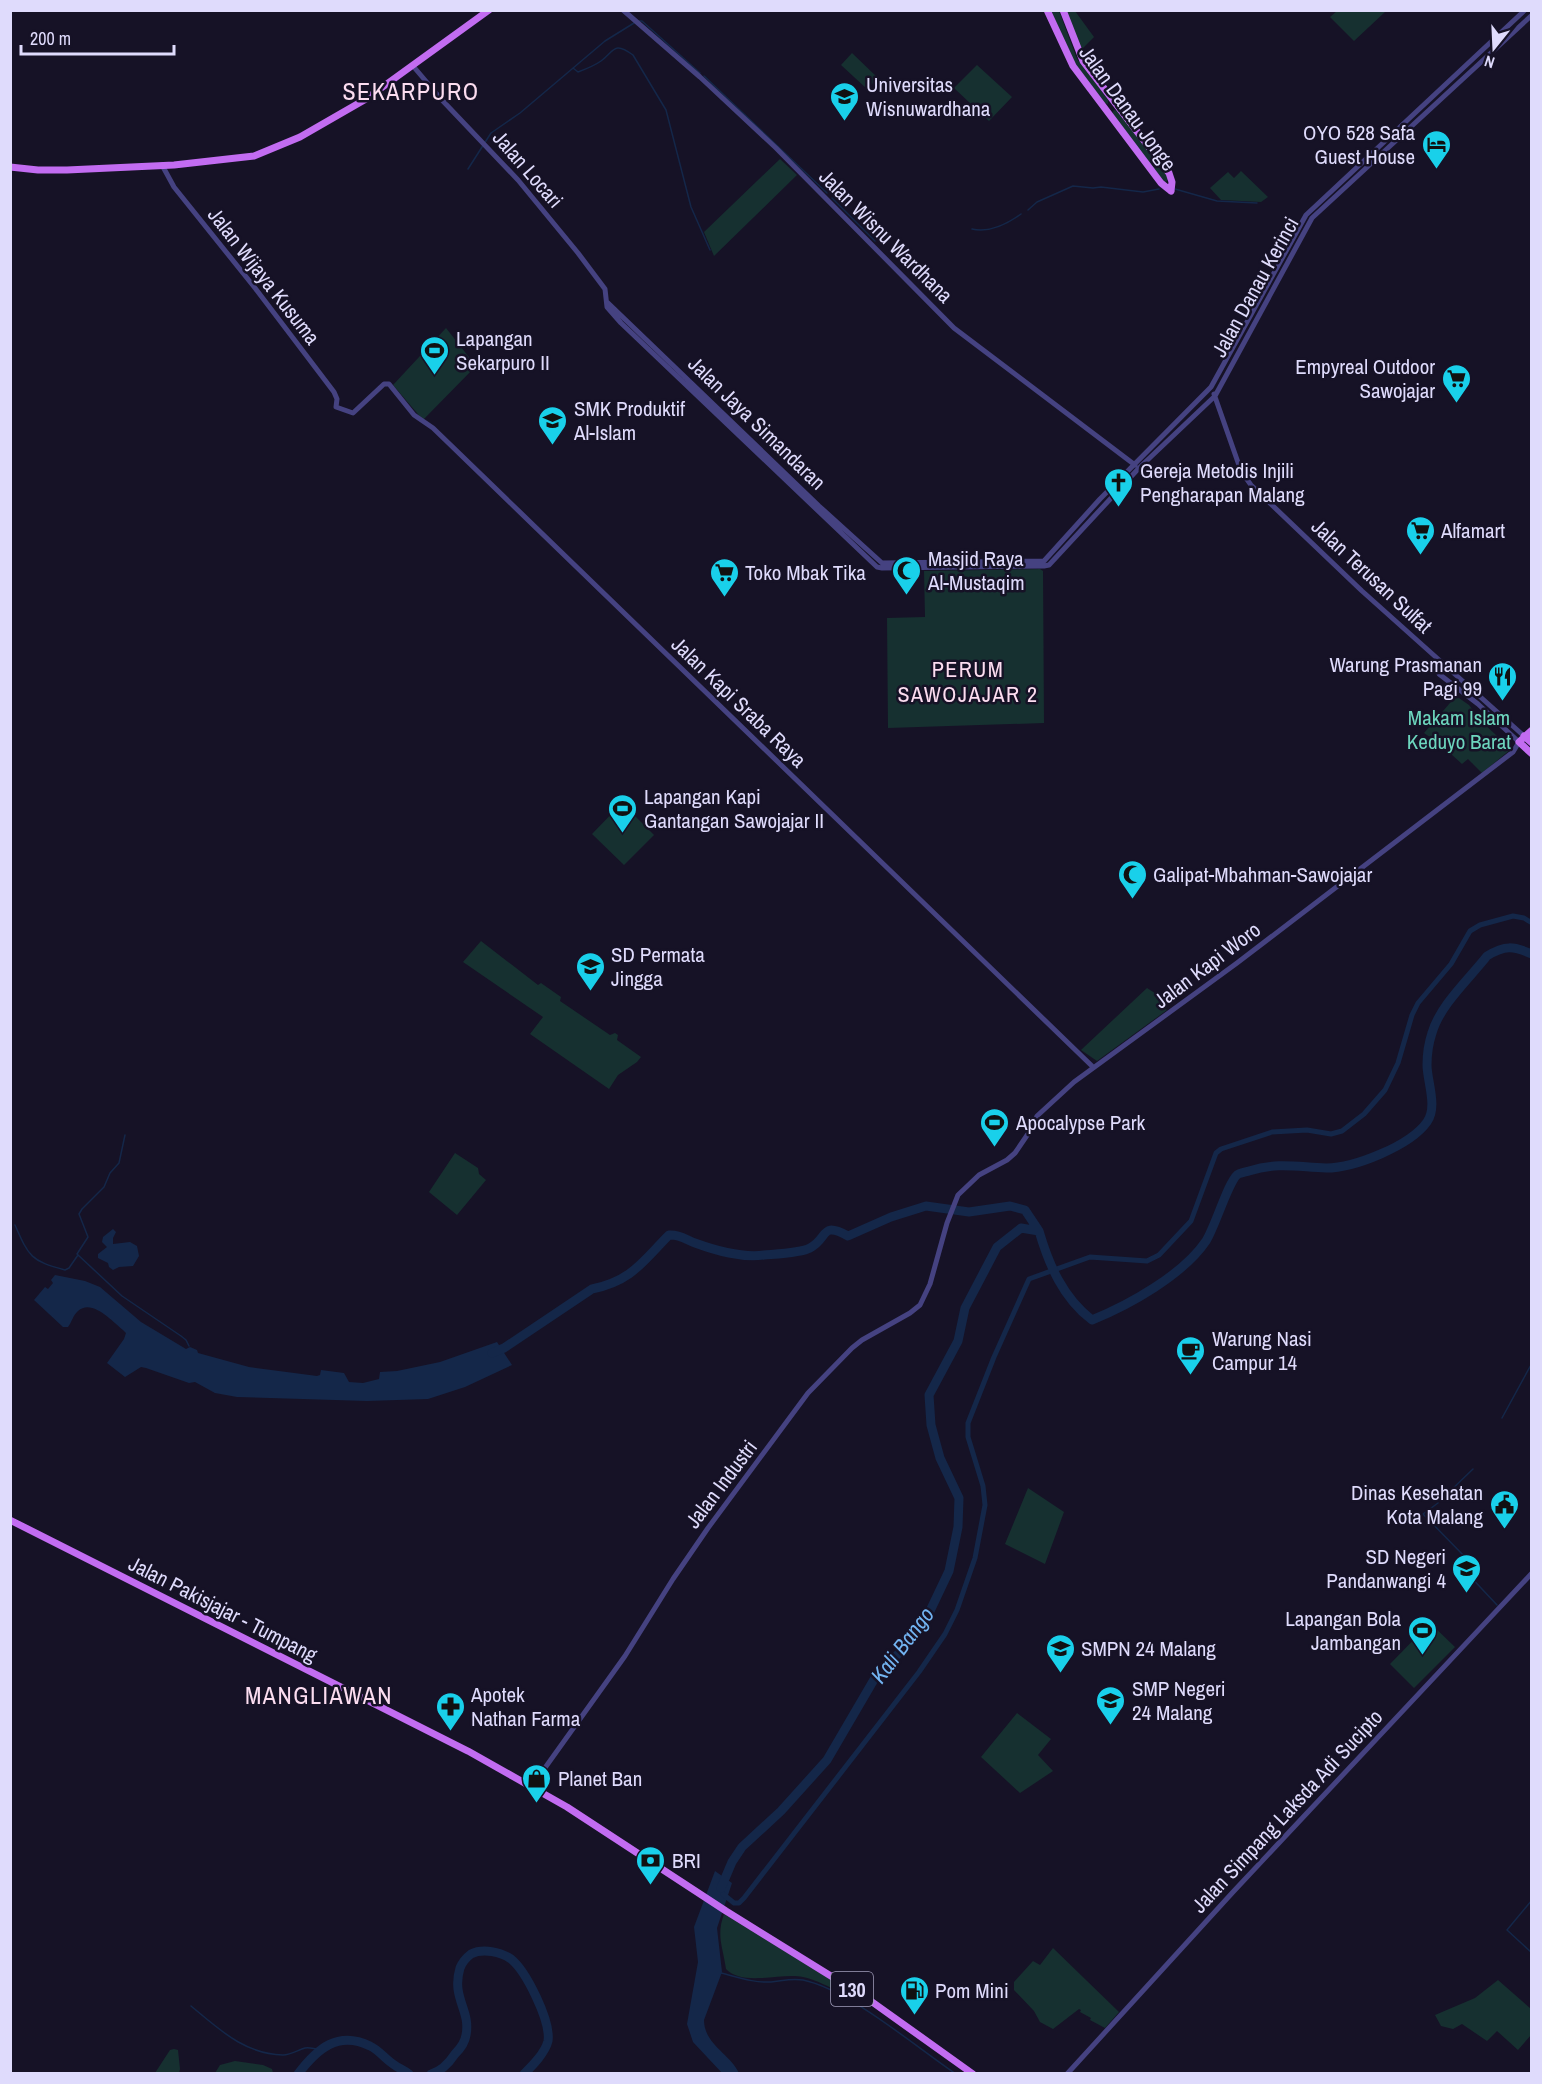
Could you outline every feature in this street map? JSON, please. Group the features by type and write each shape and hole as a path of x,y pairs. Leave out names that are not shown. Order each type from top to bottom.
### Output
{"main road":[{"path":"10,167 48,170 162,165 245,158 263,153 300,137 342,113 413,66 489,10"},
{"name":"Jalan Danau Jonge","path":"1047,10 1072,66 1161,183 1171,191 1169,173 1083,61 1063,10"},
{"path":"1106,111 1115,103"},
{"name":"Jalan Kapi Woro","path":"1519,742 1532,730"},
{"name":"Jalan Terusan Sulfat","path":"1524,736 1532,754"},
{"name":"Jalan Terusan Sulfat","path":"1519,742 1529,745"},
{"name":"Jalan Pakisjajar - Tumpang","path":"10,1520 468,1751 532,1786 868,1999 973,2073"}],"street":[{"name":"Jalan Wisnu Wardhana","path":"623,10 700,77 776,148 954,328 1137,466"},
{"name":"Jalan Danau Kerinci","path":"1137,466 1211,387 1306,215 1525,10"},
{"name":"Jalan Danau Kerinci","path":"1047,563 1100,499 1215,396 1312,218 1532,15"},
{"name":"Jalan Locari","path":"413,66 518,180 578,253 605,289 608,304"},
{"name":"Jalan Wijaya Kusuma","path":"162,165 179,194 255,288 334,392 337,399 336,407 353,413 384,384 389,384"},
{"name":"Jalan Jaya Simandaran","path":"608,304 621,323 879,565 1047,563"},
{"name":"Jalan Kapi Sraba Raya","path":"389,384 414,415 433,428 1093,1067"},
{"name":"Jalan Terusan Sulfat","path":"1211,387 1241,471 1251,485 1362,591 1524,736"},
{"name":"Jalan Terusan Sulfat","path":"1444,663 1438,670 1439,674 1478,704 1519,742"},
{"path":"1478,704 1484,698"},
{"name":"Jalan Kapi Woro","path":"1513,752 1519,742"},
{"name":"Jalan Kapi Woro","path":"947,1223 952,1205 958,1195 979,1175 1007,1160 1015,1153 1032,1128 1037,1116 1064,1090 1238,963 1513,752 1529,745"},
{"name":"Jalan Industri","path":"532,1786 625,1656 708,1528 808,1393 862,1340 920,1305 933,1276 947,1223"},
{"name":"Jalan Simpang Laksda Adi Sucipto","path":"1067,2073 1532,1573"}],"green space":[{"path":"1051,11 1059,11 1077,59 1108,100 1108,104 1076,65"},
{"path":"1066,11 1075,11 1094,37 1083,48 1081,48"},
{"path":"1337,11 1384,11 1354,41 1330,17"},
{"path":"852,53 878,78 867,89 841,65"},
{"path":"977,65 1012,97 989,121 954,88"},
{"path":"1114,110 1118,111 1166,175 1168,179 1166,182 1162,180 1112,114"},
{"path":"780,159 797,175 714,256 704,232"},
{"path":"1241,171 1268,197 1261,202 1221,200 1210,188 1228,172 1234,178"},
{"name":"Lapangan Sekarpuro II","path":"446,328 476,366 423,420 393,385"},
{"path":"1040,569 1043,571 1044,723 888,728 887,618 925,617 924,571"},
{"name":"Makam Islam Keduyo Barat","path":"1456,696 1469,705 1481,721 1511,749 1482,773 1468,759 1462,764 1424,733"},
{"path":"622,803 654,835 624,865 592,834"},
{"path":"481,941 538,985 541,983 561,997 560,1001 610,1035 615,1033 618,1035 617,1040 641,1057 618,1075 609,1089 530,1034 543,1017 463,962"},
{"path":"1147,988 1164,999 1161,1005 1167,1010 1097,1061 1081,1050"},
{"path":"455,1153 478,1168 479,1174 486,1180 457,1215 429,1192"},
{"path":"1028,1488 1064,1512 1045,1564 1005,1544"},
{"name":"Lapangan Bola Jambangan","path":"1430,1623 1455,1647 1414,1688 1390,1664"},
{"path":"1017,1713 1051,1739 1038,1755 1053,1771 1020,1793 981,1757"},
{"path":"724,1914 846,1989 842,1993 803,1977 752,1978 733,1974 726,1969 721,1942"},
{"path":"1053,1948 1119,2012 1105,2028 1090,2020 1091,2018 1079,2009 1053,2029 1040,2022 1034,2011 1014,1990 1014,1982 1033,1961 1040,1965"},
{"path":"1498,1980 1531,2009 1531,2035 1518,2050 1497,2031 1487,2041 1462,2024 1453,2029 1441,2026 1435,2015 1475,1998"},
{"path":"170,2050 178,2050 179,2073 155,2073"},
{"path":"235,2061 263,2065 272,2069 273,2073 215,2073 220,2065"}],"water":[{"path":"113,1229 116,1232 113,1244 130,1242 137,1246 139,1256 133,1266 113,1270 108,1263 98,1258 98,1254 107,1247 102,1242 103,1237"},
{"path":"55,1275 85,1281 100,1287 141,1322 186,1349 190,1347 198,1353 249,1367 317,1376 320,1375 321,1370 344,1373 349,1382 363,1383 379,1379 380,1372 397,1371 440,1362 497,1342 512,1365 465,1387 428,1399 367,1401 237,1397 215,1393 195,1382 189,1383 141,1367 125,1377 107,1363 126,1333 114,1322 90,1307 76,1313 68,1327 63,1327 34,1300 45,1287 48,1289"},
{"path":"715,1871 732,1883 717,1928 722,1972 704,2020 708,2036 739,2073 722,2073 693,2042 687,2024 698,1962 694,1927"}],"waterway":[{"path":"638,21 642,21 700,73"},
{"path":"468,169 491,133 520,113 605,41 634,23"},
{"path":"573,68 578,72 590,67 618,48 633,55 666,110 691,207 710,250"},
{"path":"704,76 827,193"},
{"path":"1028,210 1037,202 1073,186 1143,192 1159,189"},
{"path":"1175,189 1217,201 1257,203"},
{"path":"832,198 875,241"},
{"path":"972,229 985,230 998,227 1021,214"},
{"name":"Kali Bango","path":"723,1894 734,1903 739,1903 744,1898 919,1672 945,1634 957,1610 975,1558 985,1505 983,1486 968,1437 968,1423 994,1357 1029,1279 1090,1257 1147,1261 1159,1255 1191,1221 1216,1153 1221,1149 1272,1132 1307,1130 1331,1134 1342,1131 1364,1114 1385,1090 1398,1063 1412,1015 1418,1003 1451,964 1470,931 1480,925 1513,916 1524,918 1532,923"},
{"name":"Kali Bango","path":"721,1888 732,1862 742,1847 781,1811 827,1760 879,1671 905,1648 930,1611 949,1571 958,1527 959,1498 940,1458 931,1425 929,1395 958,1341 965,1308 997,1247 1021,1228 1039,1231 1058,1280 1082,1311 1092,1320 1122,1306 1170,1277 1196,1254 1210,1234 1233,1180 1238,1174 1269,1167 1326,1168 1351,1164 1381,1154 1419,1131 1427,1122 1432,1109 1427,1057 1432,1033 1441,1012 1487,956 1509,948 1532,954"},
{"path":"125,1135 119,1163 110,1173 104,1187 79,1214 88,1237 77,1254 122,1296 181,1336 189,1346"},
{"path":"492,1353 504,1348 592,1289 617,1281 627,1275 636,1269 669,1235 680,1236 712,1249 738,1255 788,1253 810,1248 829,1231 833,1230 848,1236 891,1217 926,1206 969,1212 1010,1206 1025,1210 1039,1231"},
{"path":"15,1225 28,1251 45,1264 65,1270 78,1255"},
{"path":"1502,1418 1532,1363"},
{"path":"1445,1496 1473,1469"},
{"path":"1438,1503 1423,1514 1467,1559 1466,1572 1497,1605"},
{"path":"1532,1900 1507,1930 1532,1953"},
{"name":"Kali Bango","path":"431,2074 439,2071 448,2063 465,2038 466,2018 458,1988 460,1968 471,1954 486,1951 507,1957 517,1965 530,1985 546,2021 548,2041 538,2059 524,2074"},
{"path":"721,1973 758,1982 799,1979 821,1986 881,2020 956,2074"},
{"path":"191,2006 233,2039 256,2050 283,2055 305,2048 319,2049"},
{"name":"Kali Bango","path":"298,2074 321,2050 338,2041 348,2040 373,2048 409,2074"}],"place":[{"name":"Universitas Wisnuwardhana","path":"845,122"},
{"name":"OYO 528 Safa Guest House","path":"1436,170"},
{"name":"Lapangan Sekarpuro II","path":"435,376"},
{"name":"Empyreal Outdoor Sawojajar","path":"1456,404"},
{"name":"SMK Produktif Al-Islam","path":"553,446"},
{"name":"Gereja Metodis Injili Pengharapan Malang","path":"1119,508"},
{"name":"Alfamart","path":"1420,556"},
{"name":"Masjid Raya Al-Mustaqim","path":"907,596"},
{"name":"Toko Mbak Tika","path":"724,598"},
{"name":"Warung Prasmanan Pagi 99","path":"1503,702"},
{"name":"Lapangan Kapi Gantangan Sawojajar II","path":"623,834"},
{"name":"Galipat-Mbahman-Sawojajar","path":"1132,900"},
{"name":"SD Permata Jingga","path":"590,992"},
{"name":"Apocalypse Park","path":"995,1148"},
{"name":"Warung Nasi Campur 14","path":"1191,1376"},
{"name":"Dinas Kesehatan Kota Malang","path":"1504,1530"},
{"name":"SD Negeri Pandanwangi 4","path":"1467,1594"},
{"name":"Lapangan Bola Jambangan","path":"1422,1656"},
{"name":"SMPN 24 Malang","path":"1060,1674"},
{"name":"SMP Negeri 24 Malang","path":"1111,1726"},
{"name":"Apotek Nathan Farma","path":"450,1732"},
{"name":"Planet Ban","path":"537,1804"},
{"name":"BRI","path":"651,1886"},
{"name":"Pom Mini","path":"914,2016"}],"district":[{"name":"SEKARPURO","path":"411,91"},
{"name":"PERUM SAWOJAJAR 2","path":"968,682"},
{"name":"MANGLIAWAN","path":"319,1695"}]}
